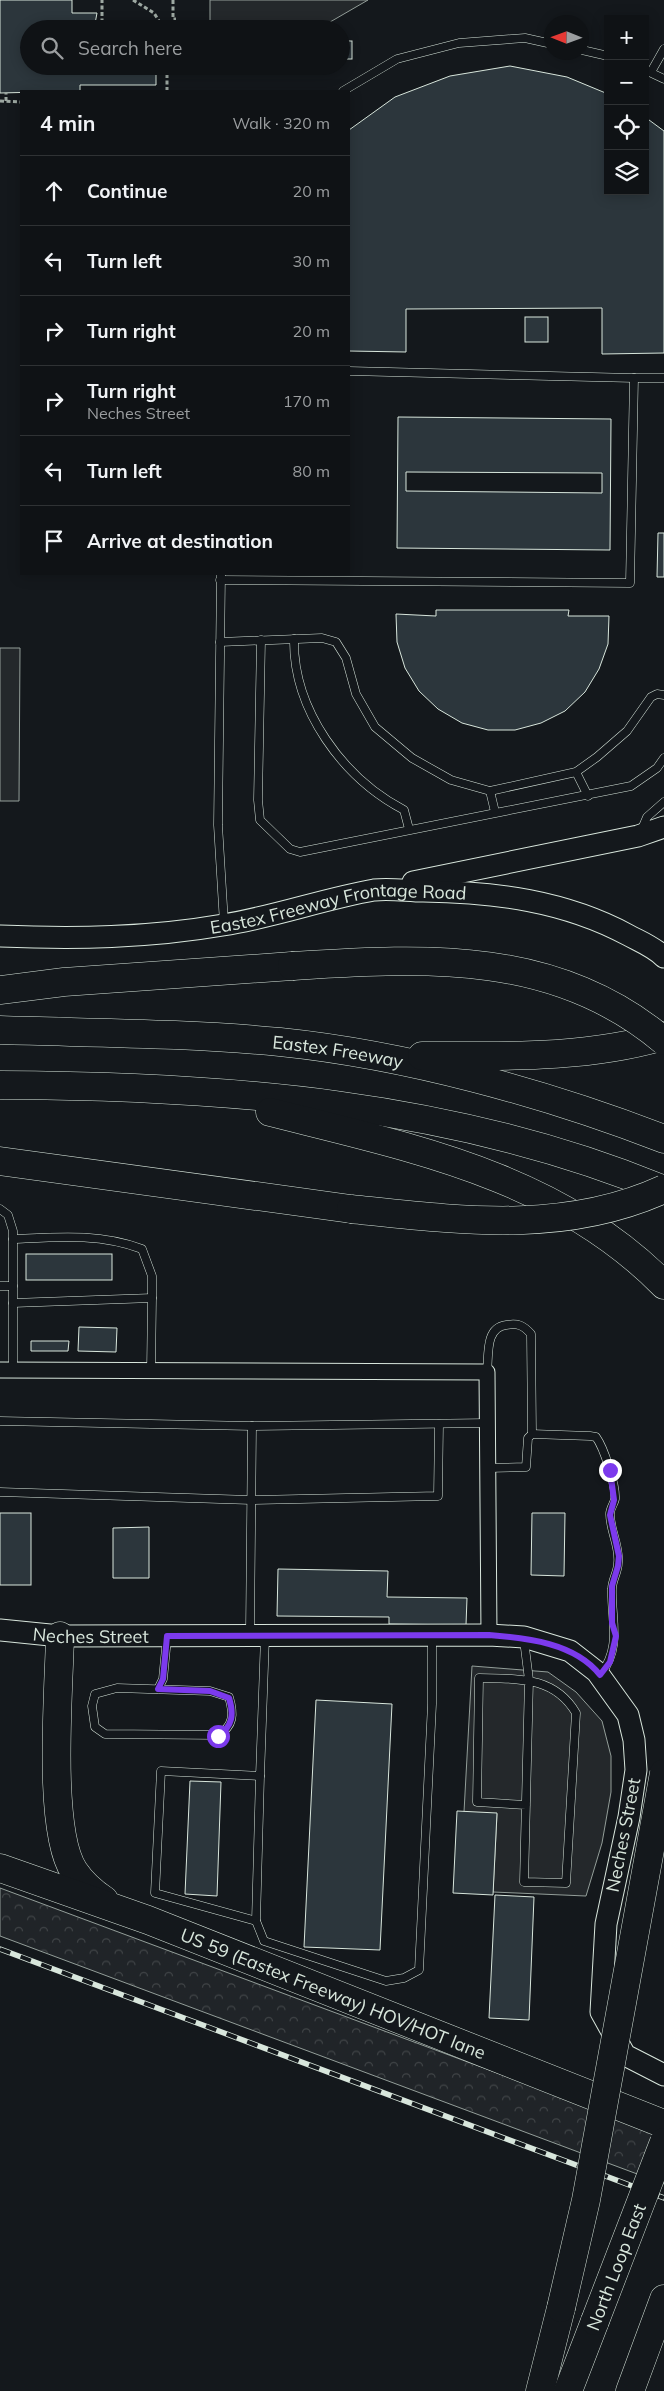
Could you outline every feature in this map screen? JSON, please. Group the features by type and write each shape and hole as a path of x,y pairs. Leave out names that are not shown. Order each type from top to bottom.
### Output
{"highway":[{"path":"0,990 64,982 292,966 437,961 517,970 555,980 589,993 623,1012 664,1041"},
{"name":"Eastex Freeway","path":"0,1030 235,1038 370,1054 574,1107 664,1138"},
{"path":"370,1054 464,1056 582,1051 636,1044 664,1036"},
{"path":"0,1084 168,1090 319,1103 455,1124 560,1154 664,1190"},
{"path":"168,1090 363,1136 494,1175 530,1191 595,1227 617,1242 664,1285"},
{"path":"0,1161 352,1209 469,1220 526,1222 582,1215 630,1202 664,1190"},
{"path":"60,1636 57,1794 64,1845 73,1870 88,1889 115,1908"},
{"path":"540,2391 586,2200 664,1773"},
{"name":"US 59 (Eastex Freeway) HOV/HOT lane","path":"0,1868 115,1908 664,2124"},
{"name":"North Loop East","path":"568,2391 664,2142"},
{"path":"630,2391 664,2299"}],"main road":[{"path":"376,890 638,836 664,826"},
{"name":"Eastex Freeway Frontage Road","path":"0,936 65,939 146,936 224,925 376,890 473,892 520,898 569,909 610,926 657,950 664,957"},
{"name":"Neches Street","path":"0,1630 60,1636 489,1635 524,1637 570,1651 600,1675 628,1715 634,1740 636,1770 629,1817 606,1924 601,2012 625,2055 664,2075"}],"street":[{"path":"7,1370 488,1372 489,1635"}],"lane":[{"path":"345,90 396,59 459,43 525,38 544,42"},
{"path":"649,70 664,49"},
{"path":"589,52 604,55"},
{"path":"649,72 664,79"},
{"path":"350,371 664,378"},
{"path":"224,925 218,825 221,577 630,583 634,378"},
{"path":"220,642 322,638 336,642 346,658 356,694 375,727 412,758 451,780 490,791 576,772 597,758 626,731 651,697 657,694 664,695"},
{"path":"294,639 294,651 300,680 311,712 322,734 351,771 386,800 404,810 409,829"},
{"path":"261,640 258,800 260,820 290,849 300,852 631,786 657,768 664,758"},
{"path":"576,772 588,796"},
{"path":"490,791 495,812"},
{"path":"638,836 647,817 664,802"},
{"path":"0,1209 8,1215 13,1231 13,1303 7,1370"},
{"path":"13,1239 77,1236 121,1241 142,1249 152,1276 151,1370"},
{"path":"0,1286 13,1286"},
{"path":"13,1303 152,1298"},
{"path":"488,1372 492,1333 498,1326 516,1323 525,1327 531,1334 532,1434 528,1438 526,1467 488,1468"},
{"path":"0,1421 252,1426 488,1423"},
{"path":"0,1492 251,1500 438,1496 439,1424"},
{"path":"252,1426 251,1500 258,1635 260,1776 256,1922 264,1941 386,1981 404,1978 419,1970 432,1704 432,1635"},
{"path":"532,1434 596,1437 610,1470 614,1500 610,1515 619,1556 612,1586 612,1623 616,1636 610,1662 600,1675"},
{"path":"158,1689 163,1679 167,1636"},
{"path":"524,1637 529,1680 526,1805 524,1882 566,1883 576,1713 567,1699 561,1694 529,1680 479,1678 477,1802 526,1805"},
{"path":"117,1688 158,1689 210,1691 229,1698 233,1712 228,1729 218,1736 105,1734 95,1727 92,1706 95,1694 117,1688"},
{"path":"256,1922 155,1894 161,1771 260,1776"}],"path":[{"path":"102,0 102,20"},
{"path":"133,0 154,13 158,20"},
{"path":"173,0 173,19 176,19"},
{"path":"167,75 167,90"},
{"path":"6,93 6,102"},
{"path":"0,102 20,102"}],"green space":[{"path":"0,1888 664,2135 664,2184 0,1936"}],"shaded area":[{"path":"210,0 368,0 334,20 210,20"},
{"path":"0,648 20,648 19,801 0,801"},
{"path":"472,1666 548,1672 576,1692 602,1721 611,1756 611,1792 602,1843 586,1896 493,1892 497,1814 464,1812"}],"building":[{"path":"0,0 72,0 72,13 97,13 96,20 20,20 20,75 156,75 156,85 80,85 80,90 20,90 20,92 0,93"},
{"path":"350,41 352,41 352,59 350,59"},
{"path":"510,66 567,77 604,92 604,195 649,195 649,120 664,131 664,353 602,354 602,308 406,309 406,352 350,351 350,129 395,97 450,76"},
{"path":"525,317 548,317 548,342 525,342"},
{"path":"398,417 611,419 610,550 397,548","holes":["406,472 602,473 602,493 406,491"]},
{"path":"658,533 664,533 664,577 657,577"},
{"path":"436,610 569,610 568,616 609,616 608,644 599,669 585,692 565,711 541,723 515,730 488,730 462,723 438,709 419,691 405,668 397,642 396,614 436,616"},
{"path":"26,1254 112,1254 112,1280 26,1280"},
{"path":"79,1327 117,1328 116,1352 78,1351"},
{"path":"31,1341 69,1341 68,1351 31,1351"},
{"path":"0,1513 31,1513 31,1585 0,1585"},
{"path":"532,1513 565,1513 564,1576 531,1575"},
{"path":"149,1527 149,1578 113,1578 113,1528"},
{"path":"278,1569 388,1571 387,1597 467,1598 466,1625 389,1624 389,1617 277,1616"},
{"path":"316,1700 392,1704 380,1950 304,1947"},
{"path":"190,1781 221,1782 217,1896 185,1894"},
{"path":"457,1811 497,1813 493,1895 453,1893"},
{"path":"495,1895 534,1897 529,2020 489,2018"}],"railway":[{"path":"0,1949 664,2198"}],"route":[{"path":"218,1736 228,1729 233,1712 229,1698 210,1691 158,1689 163,1679 167,1636 489,1635 524,1637 570,1651 600,1675 610,1662 616,1636 612,1623 612,1586 619,1556 610,1515 614,1500 610,1470"}]}
